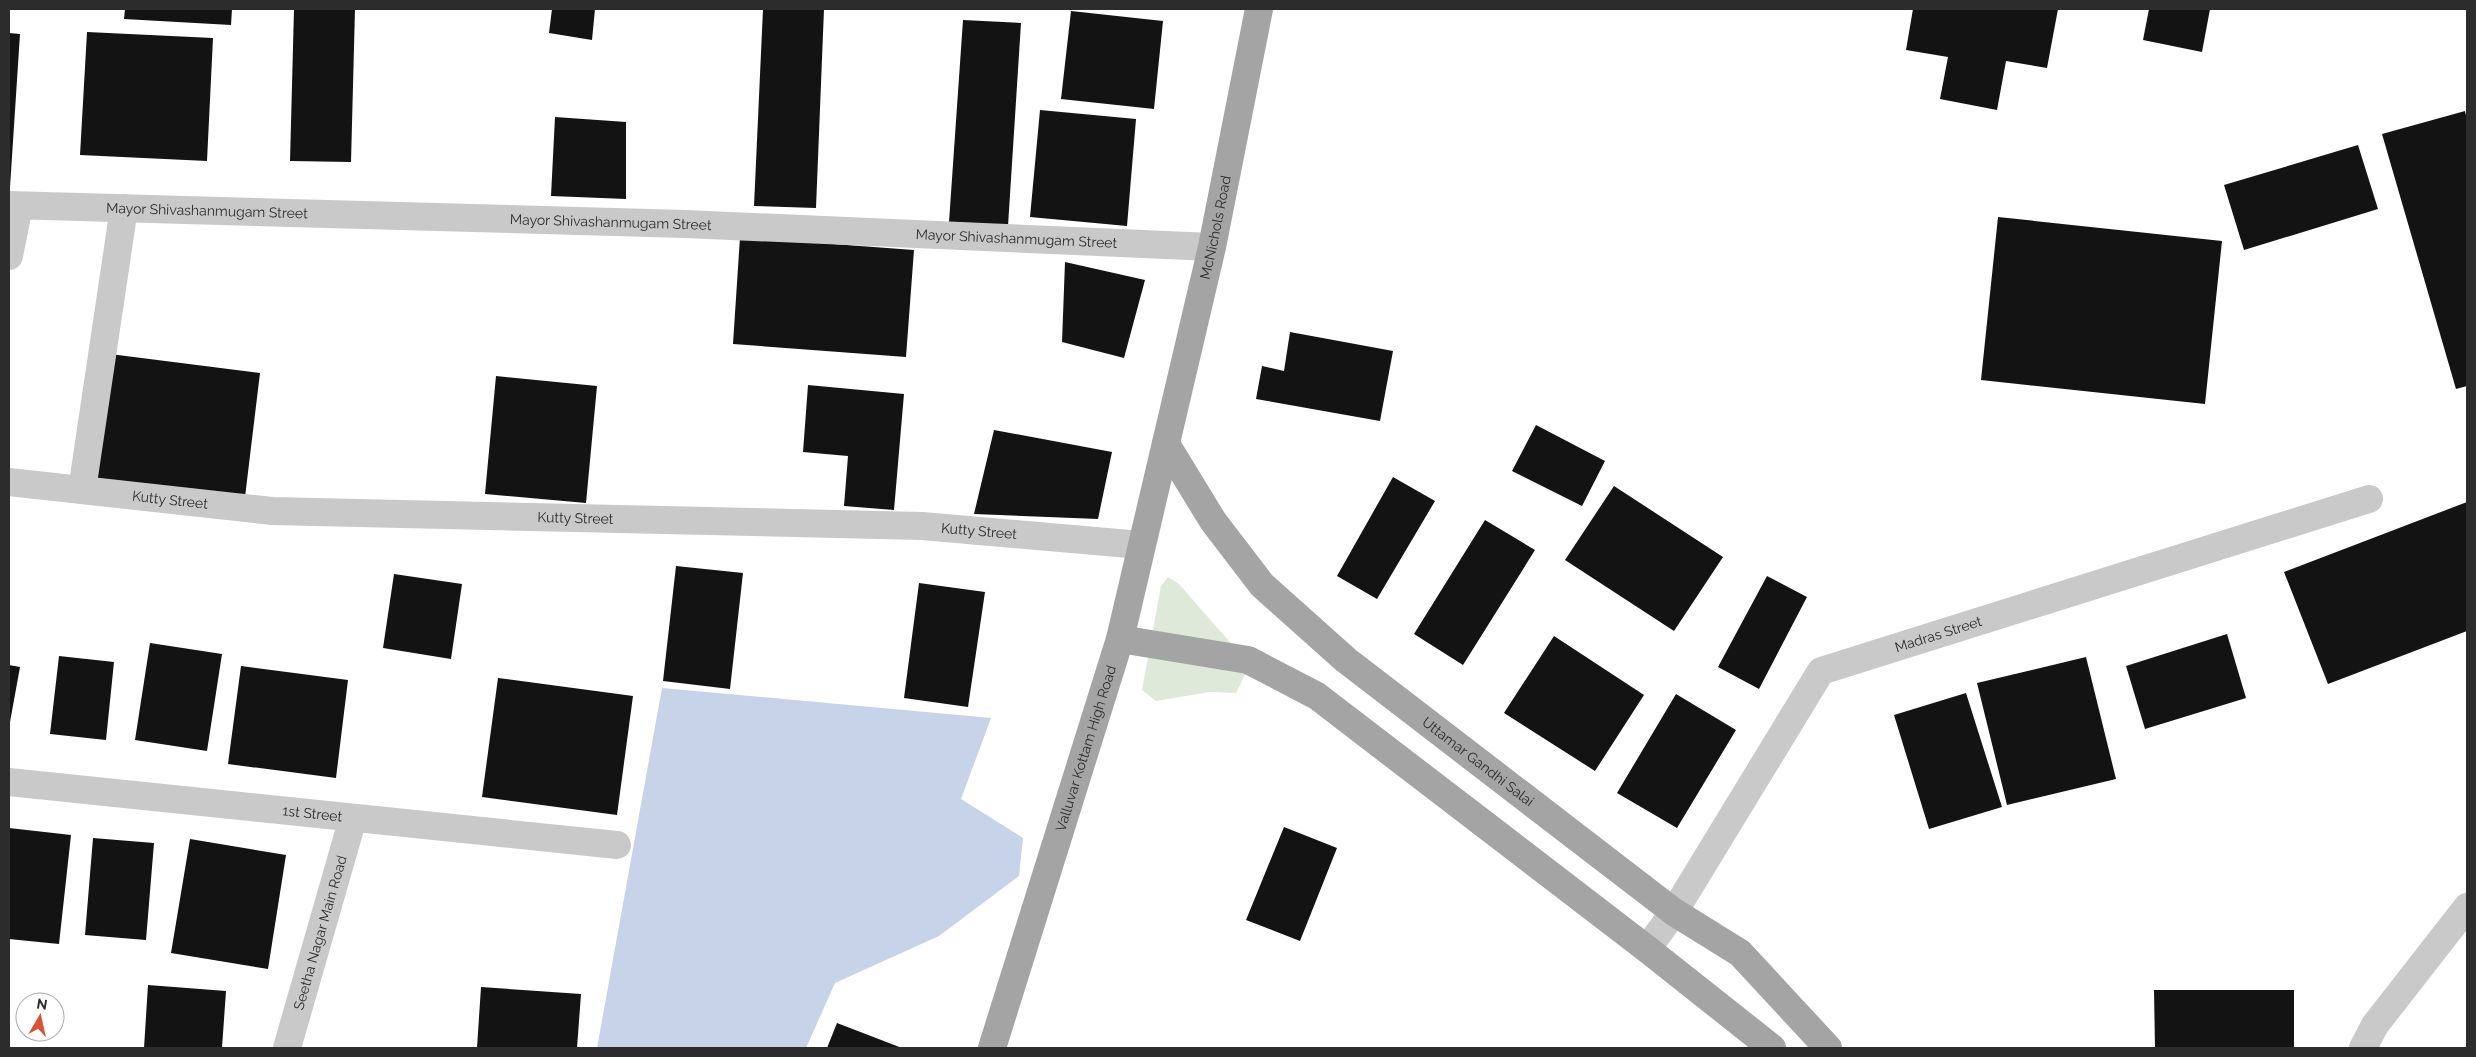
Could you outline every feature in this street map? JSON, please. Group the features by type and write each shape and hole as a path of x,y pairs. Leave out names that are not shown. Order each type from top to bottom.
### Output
{"main road":[{"name":"McNichols Road","path":"1166,444 1212,247 1259,9"},
{"name":"Valluvar Kottam High Road","path":"992,1048 1120,639 1166,444"},
{"name":"Uttamar Gandhi Salai","path":"1166,444 1213,521 1269,591 1346,660 1674,912 1740,953 1826,1046"},
{"path":"1120,639 1248,660 1317,696 1647,949 1772,1048"}],"street":[{"name":"Mayor Shivashanmugam Street","path":"14,206 685,224 1212,247"},
{"path":"9,256 14,206"},
{"path":"82,490 124,208"},
{"name":"Kutty Street","path":"9,482 272,510 922,526 1141,545"},
{"name":"Madras Street","path":"1647,949 1674,912 1821,671 2370,499"},
{"name":"1st Street","path":"9,782 617,845"},
{"name":"Seetha Nagar Main Road","path":"287,1048 353,818"},
{"path":"2363,1048 2375,1026 2467,907"}],"green space":[{"path":"1168,577 1178,583 1250,665 1236,693 1210,692 1156,701 1142,690 1161,586"}],"water":[{"path":"662,688 991,718 961,799 1023,838 1019,876 939,936 835,983 806,1048 597,1048"}],"building":[{"path":"125,9 232,9 231,25 124,19"},
{"path":"294,9 355,9 351,162 290,161"},
{"path":"552,9 595,9 592,40 549,33"},
{"path":"763,9 824,9 816,208 754,206"},
{"path":"1913,9 2058,9 2047,68 2006,61 1997,110 1940,99 1948,57 1906,50"},
{"path":"2149,9 2210,9 2202,52 2143,40"},
{"path":"1071,11 1163,21 1154,109 1061,99"},
{"path":"963,20 1021,23 1008,226 949,222"},
{"path":"87,32 213,38 207,161 80,155"},
{"path":"9,33 20,34 10,187 9,187"},
{"path":"1040,110 1136,119 1127,226 1030,217"},
{"path":"2465,111 2467,120 2467,386 2456,389 2382,134"},
{"path":"555,117 626,122 626,199 551,196"},
{"path":"2358,145 2378,209 2244,250 2224,185"},
{"path":"1998,217 2222,241 2205,404 1981,380"},
{"path":"740,237 914,250 906,357 733,344"},
{"path":"1065,262 1145,280 1124,358 1062,342"},
{"path":"1290,332 1393,351 1380,421 1256,399 1262,366 1284,371"},
{"path":"110,354 260,373 245,497 95,479"},
{"path":"496,376 597,386 586,503 485,494"},
{"path":"808,385 904,394 894,510 844,506 848,456 803,452"},
{"path":"1536,425 1605,461 1582,506 1512,471"},
{"path":"994,430 1112,452 1098,519 974,514"},
{"path":"1393,477 1435,501 1377,599 1337,576"},
{"path":"1614,486 1723,557 1674,631 1565,560"},
{"path":"2467,502 2467,631 2328,684 2284,572"},
{"path":"1485,520 1535,550 1463,665 1414,634"},
{"path":"676,566 743,573 730,689 663,681"},
{"path":"394,574 462,584 451,659 383,648"},
{"path":"1767,576 1807,597 1759,689 1718,667"},
{"path":"919,583 985,592 968,707 904,698"},
{"path":"2227,634 2246,698 2145,729 2126,666"},
{"path":"1554,636 1644,695 1595,771 1504,713"},
{"path":"150,643 222,654 207,751 135,740"},
{"path":"59,656 114,662 106,740 50,734"},
{"path":"2086,657 2116,779 2007,805 1977,683"},
{"path":"9,665 20,667 10,722 9,722"},
{"path":"241,666 348,680 336,778 228,764"},
{"path":"498,678 633,696 617,815 482,797"},
{"path":"1966,693 2002,807 1929,829 1894,715"},
{"path":"1676,694 1736,730 1677,828 1617,793"},
{"path":"1284,827 1337,848 1300,941 1246,920"},
{"path":"9,828 71,835 59,944 9,939"},
{"path":"93,838 154,843 146,940 85,935"},
{"path":"190,839 286,855 268,969 171,953"},
{"path":"148,985 226,991 222,1048 144,1048"},
{"path":"481,987 581,994 577,1048 477,1048"},
{"path":"2154,990 2294,990 2294,1048 2155,1048"},
{"path":"837,1023 902,1048 827,1048"}]}
